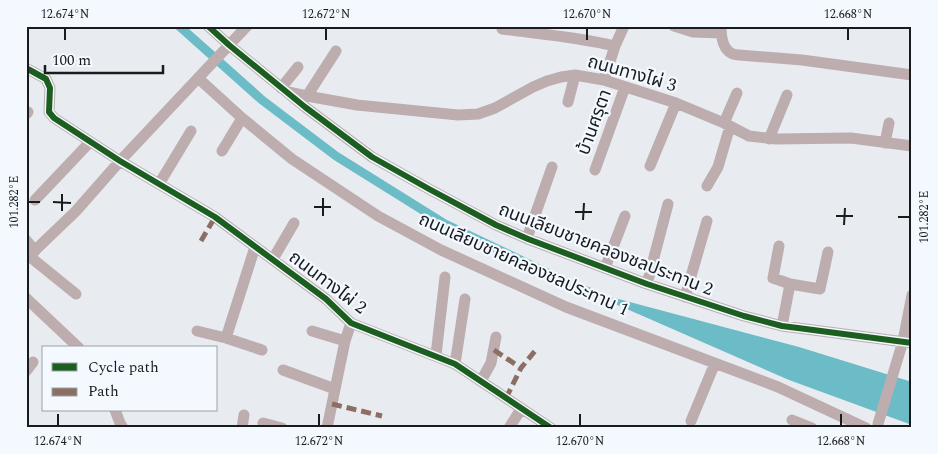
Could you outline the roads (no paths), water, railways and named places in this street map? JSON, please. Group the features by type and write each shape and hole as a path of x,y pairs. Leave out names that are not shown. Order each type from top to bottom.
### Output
{"street":[{"name":"ถนนเลียบชายคลองชลประทาน 2","path":"208,26 228,46 305,108 372,157 496,225 647,284 744,316 782,326 905,344"},
{"path":"30,255 76,211 120,161 247,26"},
{"path":"604,80 624,26"},
{"path":"674,26 693,32 721,30 725,48 731,53 739,55 802,60 883,70 912,76"},
{"path":"502,29 561,37 575,37 615,46"},
{"path":"306,96 336,51"},
{"path":"283,89 298,67"},
{"name":"ถนนทางไผ่ 2","path":"26,68 46,79 50,88 49,112 54,118 120,161 214,217 326,299 351,323 455,364 551,428"},
{"path":"568,102 575,75"},
{"name":"ถนนทางไผ่ 3","path":"283,89 306,96 357,105 458,115 478,114 495,108 547,81 575,75 604,80 676,103 727,124 750,136 769,139 851,138 912,146"},
{"name":"ถนนเลียบชายคลองชลประทาน 1","path":"199,78 242,118 292,159 378,216 441,250 566,307 875,425"},
{"name":"บ้านศรุตา","path":"595,170 626,87"},
{"path":"707,186 718,167 727,124 737,93"},
{"path":"769,139 788,95"},
{"path":"650,166 676,103"},
{"path":"222,151 242,118"},
{"path":"885,143 889,123"},
{"path":"159,184 191,131"},
{"path":"35,200 90,142"},
{"path":"528,238 552,167"},
{"path":"647,284 668,204"},
{"path":"606,268 625,216"},
{"path":"685,296 707,221"},
{"path":"273,259 294,223"},
{"path":"26,240 30,255 76,294"},
{"path":"779,246 772,278 790,284 820,289 828,252"},
{"path":"226,338 255,247"},
{"path":"436,355 445,277"},
{"path":"782,326 790,284"},
{"path":"875,425 905,344 911,297"},
{"path":"26,298 77,346"},
{"path":"455,364 465,299"},
{"path":"327,428 351,323"},
{"path":"197,331 262,350"},
{"path":"312,331 346,341"},
{"path":"481,381 492,363 496,337"},
{"path":"691,420 715,363"},
{"path":"283,370 335,390"},
{"path":"509,428 521,409"},
{"path":"116,412 123,428"},
{"path":"242,428 244,415"},
{"path":"792,420 812,428"},
{"path":"263,423 282,428"}],"water":[{"path":"581,289 799,347 912,382 912,425 789,380"}],"waterway":[{"path":"179,26 262,100 336,156 445,224 592,293"}]}
